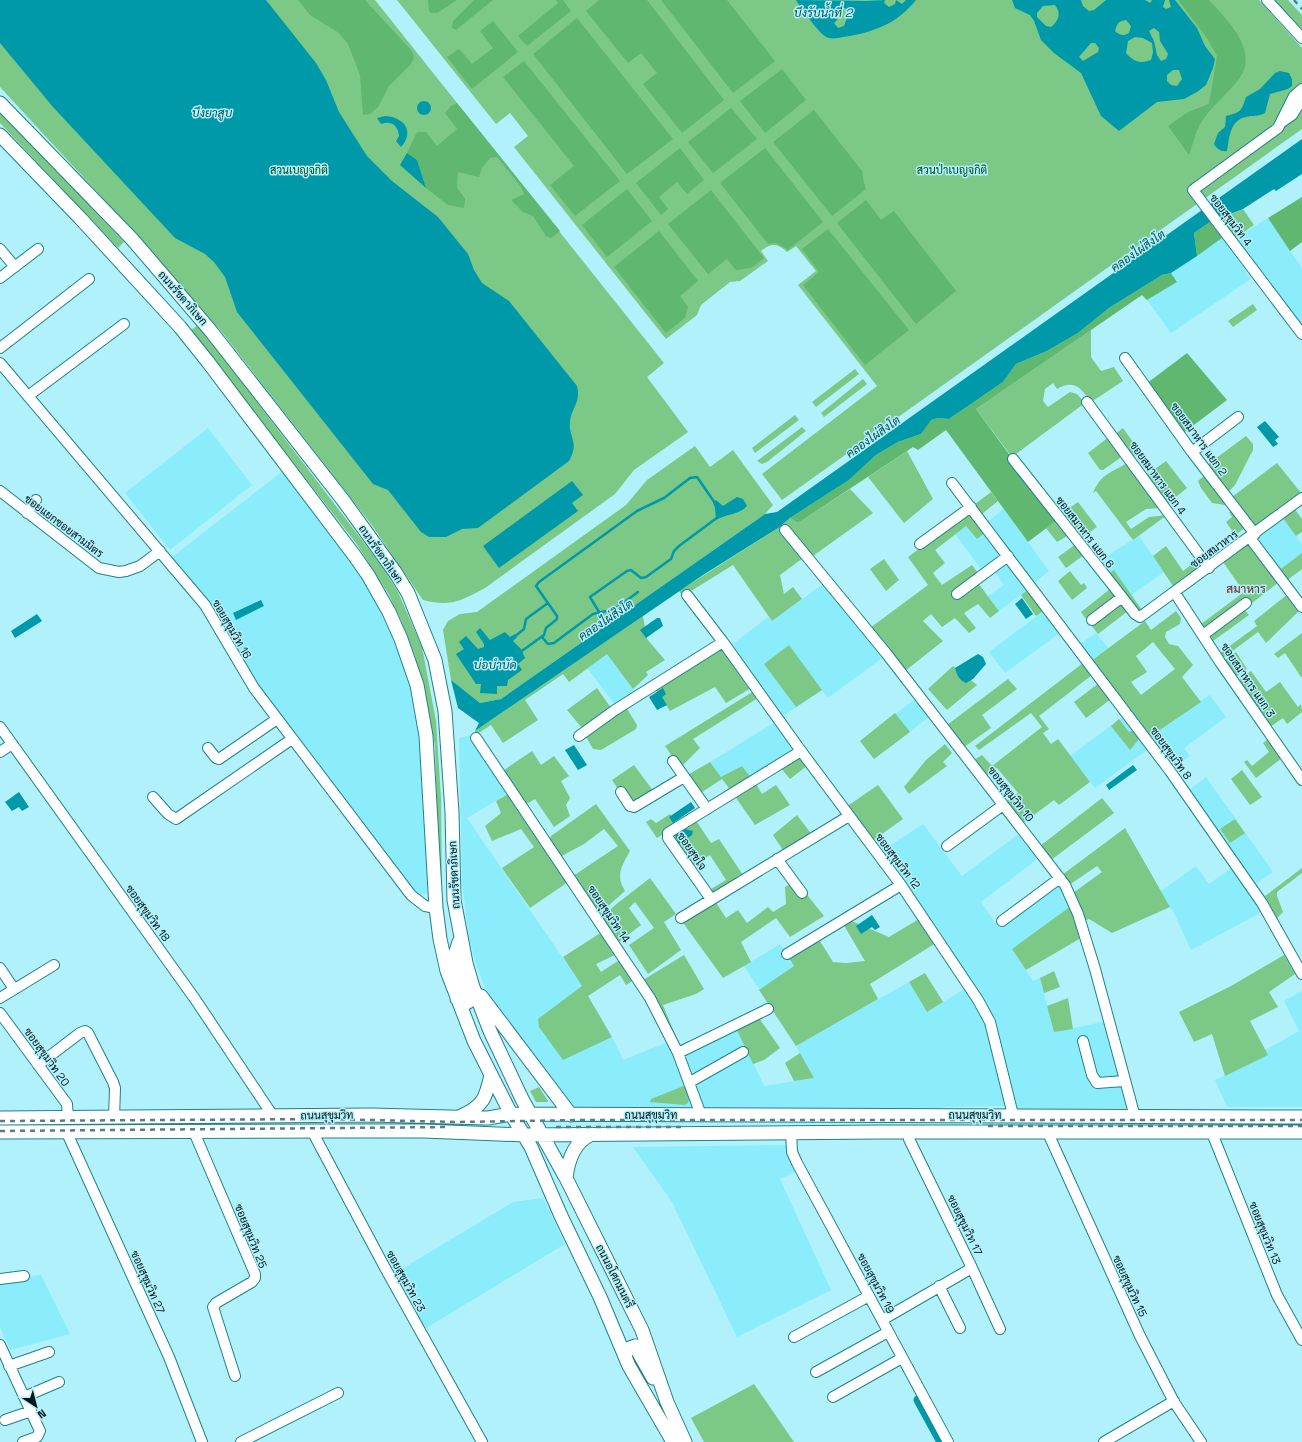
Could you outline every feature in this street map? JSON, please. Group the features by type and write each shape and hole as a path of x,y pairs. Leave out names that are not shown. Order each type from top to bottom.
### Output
{"main road":[{"name":"ถนนรัชดาภิเษก","path":"0,103 132,239 205,324 343,500 386,559 408,593 435,660 445,711 454,900 460,939 473,987 490,1031 531,1115"},
{"name":"ถนนรัชดาภิเษก","path":"0,136 86,224 180,327 336,531 378,593 401,639 412,666 423,714 436,908 440,939 447,971 471,1035 511,1114 525,1135"},
{"path":"457,999 464,1005 468,1002 455,954 460,939"},
{"path":"473,987 483,998 571,1115"},
{"path":"458,1117 474,1110 483,1102 487,1093 491,1075"},
{"name":"ถนนสุขุมวิท","path":"0,1118 371,1115 488,1118 511,1114 1302,1117"},
{"name":"ถนนอโศกมนตรี","path":"531,1115 566,1178 642,1330 667,1402 686,1442"},
{"path":"67,1133 68,1118"},
{"name":"ถนนสุขุมวิท","path":"0,1132 424,1131 525,1135 791,1132 1302,1132"},
{"name":"ถนนอโศกมนตรี","path":"525,1135 600,1296 625,1357 673,1442"},
{"path":"566,1178 571,1155 586,1137 590,1135"},
{"path":"625,1357 627,1349 635,1346 667,1402"}],"street":[{"path":"1267,0 1302,38"},
{"name":"ซอยสุขุมวิท 4","path":"1282,122 1294,96 1302,89"},
{"name":"ซอยสุขุมวิท 4","path":"1302,99 1292,115 1282,122 1271,135 1193,190 1302,334"},
{"path":"0,249 15,267"},
{"path":"0,278 38,249"},
{"path":"0,348 89,279"},
{"path":"28,396 124,324"},
{"name":"ซอยสมาหาร แยก 2","path":"1125,358 1302,607"},
{"name":"ซอยสุขุมวิท 16","path":"0,363 205,605 249,681 411,894 425,906 436,908"},
{"name":"ซอยสมาหาร แยก 4","path":"1087,402 1209,568"},
{"path":"1192,452 1238,417"},
{"name":"ซอยสมาหาร แยก 6","path":"1013,459 1135,614 1140,617"},
{"name":"ซอยสุขุมวิท 8","path":"952,483 1170,771 1262,903 1302,974"},
{"name":"ซอยแยกซอยสามมิตร","path":"0,491 98,568 114,572 126,572 140,566 160,551"},
{"name":"ซอยสมาหาร","path":"1140,617 1175,593 1302,498"},
{"path":"27,513 36,500"},
{"path":"920,544 971,507"},
{"name":"ซอยสุขุมวิท 10","path":"785,530 886,653 1068,890 1078,914 1095,969 1124,1081 1135,1117"},
{"path":"956,594 1008,556"},
{"name":"ซอยสมาหาร แยก 3","path":"1175,593 1302,780"},
{"name":"ซอยสุขุมวิท 12","path":"687,595 723,642 800,751 901,885 988,1017 1013,1115"},
{"path":"1092,620 1122,597"},
{"path":"1203,635 1246,603"},
{"path":"578,736 615,710 723,642"},
{"path":"208,748 216,758 219,759 278,719"},
{"name":"ซอยสุขุมวิท 18","path":"0,727 195,998 273,1116"},
{"name":"ซอยสุขุมวิท 14","path":"476,738 643,985 678,1053 701,1115"},
{"path":"153,797 168,814 176,819 292,739"},
{"path":"0,752 12,744"},
{"name":"ซอยสุขใจ","path":"712,899 667,835 800,751"},
{"path":"672,761 707,809"},
{"path":"621,792 630,806 634,807 684,777"},
{"path":"947,846 1003,805"},
{"path":"681,918 777,858 849,816"},
{"path":"777,858 802,893"},
{"path":"1002,921 1060,878"},
{"path":"787,954 901,885"},
{"path":"0,998 54,965"},
{"path":"0,968 14,989"},
{"path":"678,1053 768,1009"},
{"name":"ซอยสุขุมวิท 20","path":"0,1013 67,1104 68,1118"},
{"path":"38,1064 80,1033 85,1031 88,1033 115,1088 114,1118"},
{"path":"1083,1041 1092,1075 1097,1083 1124,1081"},
{"path":"690,1082 743,1052"},
{"name":"ซอยสุขุมวิท 23","path":"312,1131 384,1266 482,1442"},
{"name":"ซอยสุขุมวิท 25","path":"194,1132 255,1274 255,1278 252,1282 216,1303 212,1307 235,1376"},
{"name":"ซอยสุขุมวิท 19","path":"791,1132 792,1152 797,1164 948,1442"},
{"name":"ซอยสุขุมวิท 17","path":"908,1132 909,1139 1000,1329"},
{"name":"ซอยสุขุมวิท 27","path":"67,1133 169,1358 202,1442"},
{"name":"ซอยสุขุมวิท 15","path":"1048,1133 1128,1310 1174,1401 1202,1442"},
{"name":"ซอยสุขุมวิท 13","path":"1212,1133 1277,1295 1301,1334"},
{"path":"882,1320 972,1268"},
{"path":"0,1278 24,1276"},
{"path":"939,1286 960,1328"},
{"path":"794,1337 869,1296"},
{"path":"816,1372 888,1332"},
{"path":"0,1345 40,1431 37,1437 29,1441"},
{"path":"10,1366 49,1352"},
{"path":"833,1397 902,1358"},
{"path":"24,1397 59,1382"},
{"path":"241,1442 338,1393"},
{"path":"1104,1442 1174,1401"},
{"path":"5,1420 31,1411"}],"shaded area":[{"path":"1268,218 1302,268 1302,323 1298,326 1234,239"},
{"path":"1222,238 1251,279 1171,333 1147,300 1177,282 1171,273"},
{"path":"208,428 252,485 170,550 125,493"},
{"path":"284,470 389,614 423,720 431,893 419,895 259,685 201,592 172,557"},
{"path":"1004,509 1049,571 1034,583 988,521"},
{"path":"970,511 1005,556 983,572 950,527"},
{"path":"1282,517 1302,544 1302,553 1278,571 1255,540"},
{"path":"1139,536 1164,572 1127,598 1097,562"},
{"path":"1007,561 1029,589 999,611 988,596 1004,585 994,571"},
{"path":"824,583 865,633 882,658 828,698 822,690 781,718 730,646 768,617 772,621"},
{"path":"1045,610 1061,632 1005,673 989,652"},
{"path":"1096,633 1108,648 1091,661 1080,644"},
{"path":"602,647 635,692 615,705 582,661"},
{"path":"1175,669 1200,701 1210,695 1226,717 1184,748 1190,756 1175,767 1149,738 1125,707"},
{"path":"915,699 929,717 874,759 860,741"},
{"path":"1124,716 1149,749 1095,788 1070,756"},
{"path":"775,722 794,753 732,792 710,762"},
{"path":"472,735 511,792 467,818 582,986 614,1041 623,1060 668,1042 673,1052 734,1022 764,1086 814,1078 794,1043 744,966 780,944 834,1024 909,982 927,1012 966,988 985,1020 1009,1106 948,1107 879,1114 819,1109 569,1107 491,1003 477,967 469,939 462,883 459,738"},
{"path":"1206,777 1273,872 1256,884 1189,790"},
{"path":"923,824 962,876 1020,833 1040,857 981,902 999,928 1059,883 1071,906 1012,949 1033,981 1040,978 1054,1032 1107,1021 1128,1108 1073,1109 1073,1112 1019,1113 995,1024 880,852"},
{"path":"1196,866 1209,884 1234,866 1262,912 1191,950 1174,913 1161,891"},
{"path":"1302,991 1302,1107 1227,1107 1215,1080 1267,1055 1265,1050 1299,1031 1284,1001"},
{"path":"787,1145 800,1170 780,1179 831,1290 737,1337 672,1202 633,1147"},
{"path":"543,1198 565,1244 423,1330 392,1275 513,1202"},
{"path":"41,1275 70,1334 10,1350 0,1327 0,1279"}],"green space":[{"name":"บึงยาสูบ","path":"0,0 375,0 664,363 647,377 688,432 634,470 615,494 485,588 455,602 441,603 423,600 371,524 221,331 132,230 0,87"},
{"path":"298,0 365,0 412,51 414,58 411,64 389,86 378,107 370,114 363,115 360,75 348,44 339,33 310,15"},
{"name":"สวนป่าเบญจกิติ","path":"397,0 1259,0 1302,48 1302,129 782,500 762,474 877,386 798,285 816,271 796,246 787,252 780,247 771,245 761,251 768,261 740,281 730,282 701,305 697,315 666,339 514,147 528,136 510,113 496,124"},
{"path":"428,0 457,0 437,13 431,13 429,11"},
{"path":"474,0 493,0 456,30 452,28 453,21"},
{"path":"556,0 563,0 571,11 527,46 518,36 558,3"},
{"path":"599,0 647,0 724,100 682,133 643,84 657,73 641,53 628,63 586,11"},
{"path":"661,0 727,0 775,61 733,93"},
{"path":"1178,0 1209,0 1239,36 1246,58 1244,68 1239,79 1209,111 1199,127 1189,155 1168,126 1188,112 1209,104 1217,56 1207,38"},
{"path":"1273,0 1288,0 1302,15 1302,32"},
{"path":"577,18 673,139 627,174 533,54"},
{"path":"493,21 518,52 472,89 447,57 459,49 472,64 493,48 480,31"},
{"path":"524,61 620,181 575,216 550,185 574,166 503,77"},
{"path":"782,69 806,100 765,133 740,101"},
{"path":"457,103 560,231 551,238 546,236 533,216 523,212 511,200 524,194 521,187 497,157 490,158 482,168 479,177 458,172 457,187 465,199 464,208 448,205 426,188 417,160 407,153 417,132 426,132 437,146 457,129 445,113 451,106"},
{"path":"731,108 757,139 713,173 688,142"},
{"path":"814,110 862,171 866,189 832,216 773,142"},
{"path":"0,112 124,242 118,248 0,123"},
{"path":"680,148 704,180 687,194 677,182 659,197 668,209 661,215 636,183"},
{"path":"765,148 823,222 788,250 776,243 768,244 720,183"},
{"path":"627,189 652,221 607,257 582,225"},
{"path":"711,190 764,258 751,268 736,270 727,259 708,274 668,224"},
{"path":"1302,197 1302,242 1290,251 1268,218"},
{"path":"866,200 881,220 894,211 956,291 916,324 837,223"},
{"path":"1243,209 1254,225 1234,239 1220,219"},
{"path":"1210,222 1222,238 1197,256 1194,233"},
{"path":"828,229 909,330 865,365 803,285 819,272 802,249"},
{"path":"659,231 698,281 680,296 688,307 685,318 666,333 614,267"},
{"path":"1171,273 1177,282 1147,300 1142,295 976,409 1057,520 1028,542 946,430 918,450 913,447 798,523 790,518 849,480 876,455 898,442 921,434 930,420 938,418 949,419 1003,382 1016,364 1047,351 1078,333 1109,308 1162,275"},
{"path":"1253,304 1257,310 1233,327 1228,321"},
{"path":"198,325 384,569 398,592 422,647 436,721 441,798 442,908 440,903 435,745 415,656 401,620 389,595 356,543 190,331"},
{"path":"1091,330 1091,357 1101,371 1114,367 1123,381 1091,402 1077,386 1068,385 1057,389 1053,383 1045,389 1043,401 1048,407 1070,392 1077,394 1085,403 1012,457 976,409"},
{"path":"1187,353 1227,400 1182,434 1146,384"},
{"path":"855,369 859,374 816,407 812,402"},
{"path":"863,379 867,384 824,417 821,413"},
{"path":"795,415 799,420 755,453 752,448"},
{"path":"802,427 806,431 767,462 762,464 757,461"},
{"path":"1123,428 1140,452 1132,458 1114,435"},
{"path":"1246,436 1253,444 1253,450 1235,485 1228,492 1207,465"},
{"path":"1109,437 1121,453 1120,458 1103,470 1100,470 1088,453"},
{"path":"695,446 710,467 733,450 773,505 765,514 501,699 480,703 451,680 443,630 448,621 460,614 477,612 626,505 647,480"},
{"path":"907,451 933,499 904,523 868,477"},
{"path":"1166,461 1187,488 1166,505 1145,476"},
{"path":"1127,463 1160,508 1146,509 1126,522 1131,529 1149,517 1167,515 1133,540 1096,491 1093,493 1103,477"},
{"path":"1277,463 1302,494 1256,530 1232,497"},
{"path":"1205,475 1227,503 1225,505 1212,503 1201,488 1198,481"},
{"path":"850,489 873,513 813,556 803,558 780,575 784,594 793,587 802,599 772,621 733,565 683,596 679,591 778,528 790,518 798,523"},
{"path":"991,492 998,501 982,514 975,504"},
{"path":"1078,502 1097,527 1080,539 1061,514"},
{"path":"1294,508 1302,519 1302,532 1296,536 1282,517"},
{"path":"1232,510 1245,528 1235,535 1226,522 1232,517 1229,512"},
{"path":"970,511 986,532 977,539 966,526 935,550 945,563 933,573 942,585 972,565 978,573 952,593 956,599 978,583 999,611 990,618 978,604 964,613 976,628 969,633 955,618 942,627 931,614 923,621 943,641 905,671 870,628 928,585 908,557"},
{"path":"1057,520 1069,535 1057,542 1046,528"},
{"path":"1250,542 1279,582 1252,603 1248,598 1205,630 1201,624 1244,592 1223,562"},
{"path":"1076,544 1084,555 1066,568 1058,557"},
{"path":"1166,546 1183,571 1198,560 1203,567 1175,589 1153,556"},
{"path":"1302,553 1302,569 1286,581 1278,571"},
{"path":"884,559 899,580 886,591 870,569"},
{"path":"1114,570 1144,613 1139,613 1108,574"},
{"path":"1070,571 1081,585 1084,583 1087,588 1072,600 1058,581"},
{"path":"1029,589 1045,610 1036,616 1021,595"},
{"path":"1110,589 1116,596 1086,619 1081,612"},
{"path":"1288,594 1300,610 1266,643 1258,632 1223,658 1220,653 1257,626 1254,621"},
{"path":"1121,602 1128,611 1098,634 1091,625"},
{"path":"1244,609 1249,615 1213,641 1209,635"},
{"path":"1176,611 1181,618 1180,624 1166,632 1165,637 1169,644 1178,646 1193,665 1182,677 1201,702 1151,736 1128,706 1125,707 1091,661 1145,621 1151,630","holes":["1153,642 1175,669 1141,695 1131,682 1147,672 1136,656"]},
{"path":"643,616 647,639 665,660 646,672 648,675 633,689 607,654 569,682 563,674 525,700 538,720 503,743 491,725 474,736 475,731"},
{"path":"1302,633 1301,677 1285,653 1278,658 1274,654"},
{"path":"789,645 822,690 796,707 764,664"},
{"path":"722,646 751,688 726,703 715,687 670,711 655,688"},
{"path":"1236,652 1247,669 1235,677 1224,661"},
{"path":"1083,663 1092,675 1039,716 1049,729 1043,733 1051,744 1058,739 1090,782 1059,805 1054,800 1022,824 1006,802 1018,793 997,768 986,776 974,760 982,755 992,766 1042,727 1031,713 979,750 975,746"},
{"path":"953,666 977,685 947,710 928,689"},
{"path":"1251,671 1266,692 1280,682 1298,707 1301,704 1302,712 1287,724 1283,718 1270,727 1238,681"},
{"path":"1008,679 1017,689 982,715 991,728 964,747 947,725"},
{"path":"1099,683 1111,699 1086,718 1074,702"},
{"path":"597,688 611,708 582,728 567,710"},
{"path":"754,691 758,698 693,739 700,748 680,768 665,746"},
{"path":"626,707 637,725 636,729 601,750 593,749 585,735"},
{"path":"895,713 910,732 874,759 860,741"},
{"path":"1119,719 1129,732 1135,730 1140,738 1130,750 1111,726"},
{"path":"1268,739 1282,758 1256,778 1244,762 1247,760 1252,766 1269,752 1263,743"},
{"path":"945,744 952,753 943,762 947,766 909,794 904,787 926,760"},
{"path":"532,751 541,765 554,756 569,776 561,781 570,798 566,805 570,816 554,827 535,799 525,805 501,772"},
{"path":"802,756 808,765 790,779 780,767"},
{"path":"710,762 721,777 742,766 752,779 732,792 722,779 699,794 686,776"},
{"path":"634,765 654,792 636,805 618,789 612,780"},
{"path":"1242,770 1262,797 1250,805 1231,779"},
{"path":"755,782 762,794 776,785 790,805 755,825 734,795"},
{"path":"878,785 903,819 872,841 846,807"},
{"path":"510,793 568,882 530,908 502,868 534,847 521,829 492,841 485,826 501,813 496,801"},
{"path":"1102,798 1114,813 1051,860 1040,846"},
{"path":"596,804 630,851 622,866 620,875 620,880 625,891 599,914 573,876 618,846 604,829 584,844 560,857 549,842 551,836"},
{"path":"670,814 677,825 657,838 646,822 651,819 656,823"},
{"path":"797,815 812,835 784,852 773,835"},
{"path":"695,819 711,843 719,839 743,875 739,875 735,880 713,895 708,891 726,880 710,855 691,867 671,833"},
{"path":"1235,819 1245,833 1230,843 1220,829"},
{"path":"1125,828 1170,907 1112,933 1089,919 1084,921 1073,893 1102,872 1097,866 1069,885 1062,875"},
{"path":"1302,868 1302,873 1277,892 1283,912 1277,918 1265,896"},
{"path":"650,878 676,914 664,922 681,950 648,974 629,945 654,928 635,902 629,908 641,925 619,942 602,918 614,906"},
{"path":"792,883 804,891 824,916 790,937 776,918 741,942 751,962 723,978 681,920 715,901 726,918 738,910 747,923 768,907 773,912 786,904 785,887"},
{"path":"1071,906 1081,938 1026,970 1012,949"},
{"path":"847,919 889,937 919,919 936,943 870,984 878,999 796,1046 759,990 794,966 788,956 818,938 833,962 846,963 865,961 842,922"},
{"path":"602,932 617,954 596,964 601,972 621,959 634,980 626,985 620,975 588,996 612,1037 563,1060 539,1027 538,1019 582,986 563,957"},
{"path":"684,955 704,989 696,994 663,1005 681,1049 660,1005 643,980"},
{"path":"1284,955 1295,974 1269,992 1278,1007 1250,1021 1268,1055 1225,1076 1212,1034 1194,1042 1179,1012 1231,986"},
{"path":"1054,971 1060,987 1044,993 1040,978"},
{"path":"925,973 943,1002 927,1012 909,982"},
{"path":"1068,998 1073,1029 1054,1032 1047,1006"},
{"path":"759,1018 780,1048 764,1060 753,1064 736,1028"},
{"path":"800,1053 814,1078 794,1081 785,1063"},
{"path":"686,1085 690,1096 688,1103 685,1105 650,1102 651,1099"},
{"path":"539,1087 548,1102 536,1102 530,1091"},
{"path":"754,1384 794,1442 704,1442 691,1418"}],"water":[{"name":"บึงยาสูบ","path":"0,0 266,0 316,63 326,80 339,112 367,156 392,181 438,217 468,254 474,270 482,283 509,301 577,386 578,397 570,421 574,449 569,461 478,528 462,529 446,537 429,537 421,532 388,490 373,484 237,312 225,277 214,262 205,254 175,238 53,107 0,43"},
{"name":"บึงรับน้ำที่ 2","path":"796,0 885,0 884,3 889,7 895,4 896,0 902,4 906,0 916,0 901,15 874,30 854,35 829,38 818,30","holes":["837,8 845,8 849,12 844,26 838,28 834,23 837,20"]},
{"path":"1012,0 1081,0 1083,6 1089,11 1094,10 1106,0 1145,0 1150,3 1152,0 1165,0 1163,7 1166,9 1171,7 1169,0 1175,0 1197,28 1205,46 1215,59 1213,68 1206,85 1197,92 1184,99 1157,102 1119,131 1101,116 1081,73 1054,53 1041,40 1034,21 1030,15 1015,8","holes":["1055,5 1057,8 1059,14 1056,22 1051,27 1046,26 1037,17 1037,13 1043,6","1126,20 1131,26 1129,33 1125,35 1119,34 1115,31 1117,25 1121,21","1154,28 1159,32 1160,41 1168,54 1166,59 1161,61 1157,55 1154,41 1149,31","1135,37 1143,38 1152,43 1153,52 1151,60 1140,62 1132,58 1126,53 1128,41","1091,43 1095,43 1099,48 1098,52 1083,61 1079,57","1173,70 1179,70 1182,79 1177,86 1171,85 1167,81 1167,75"]},
{"path":"1280,71 1289,73 1292,79 1292,86 1288,89 1270,94 1265,113 1246,117 1237,122 1231,130 1227,151 1221,151 1218,149 1214,144 1218,133 1225,127 1226,116 1240,111 1246,97 1260,89 1275,73"},
{"path":"421,101 427,101 431,105 431,111 427,115 421,115 417,111 417,105"},
{"path":"385,116 397,119 405,126 407,136 401,147 396,141 399,136 396,127 391,123 381,124 377,118"},
{"path":"1302,139 1302,174 1276,191 1274,189 1243,209 1210,222 1194,233 1197,256 1171,273 1162,275 1109,308 1078,333 1047,351 1016,364 1003,382 949,419 938,418 931,420 921,434 898,442 876,455 849,480 790,518 778,528 703,575 475,731 479,723 458,708 451,680 480,703 501,699 765,514 777,512"},
{"path":"407,153 417,160 426,188 400,165"},
{"path":"1265,421 1279,437 1275,440 1278,444 1273,447 1257,427"},
{"path":"572,481 583,495 572,503 578,511 499,568 483,546"},
{"path":"737,497 743,499 747,506 736,513 716,520 713,503 716,500 723,506"},
{"path":"1022,598 1033,614 1026,619 1015,604"},
{"path":"261,600 264,606 236,620 233,613"},
{"path":"37,614 42,621 15,638 11,631"},
{"path":"657,618 660,618 663,626 646,638 640,630"},
{"name":"บ่อบำบัด","path":"480,628 490,640 505,632 510,637 515,634 517,637 513,641 521,649 525,658 518,664 522,670 508,680 507,686 497,686 497,694 480,693 481,684 476,684 456,654 464,649 459,642 466,636 478,649 484,647 484,644 476,632"},
{"path":"978,654 983,657 986,664 973,679 966,683 959,677 955,668"},
{"path":"663,688 666,694 662,697 667,705 657,710 649,697"},
{"path":"574,745 587,765 578,770 565,750"},
{"path":"1133,765 1137,770 1109,790 1106,785"},
{"path":"19,792 29,807 22,811 19,807 12,811 5,802"},
{"path":"691,802 695,808 673,823 669,817"},
{"path":"685,829 693,831 692,835 679,844 675,835"},
{"path":"872,915 880,927 875,930 872,927 861,934 856,926"}],"waterway":[{"path":"519,653 544,635 546,628 557,619 557,616 536,586 539,582 637,511 664,498 690,478 697,477 715,503"},
{"name":"คลองไผ่สิงโต","path":"599,612 590,597 627,571 631,570 641,578 646,577 671,559 674,551 679,546 718,517"},
{"name":"คลองไผ่สิงโต","path":"542,637 548,644 554,643 593,614 615,609 638,592"},
{"path":"513,638 524,629 526,619 548,603"},
{"path":"918,1400 941,1442"}],"railway":[{"path":"1294,0 1302,9"},
{"path":"0,1121 326,1119 457,1122 582,1120 1302,1120"},
{"path":"988,1126 1302,1126"},
{"path":"0,1131 450,1127"},
{"path":"556,1127 684,1127"}],"district":[{"name":"สมาหาร","path":"1246,589"}],"park label":[{"name":"สวนเบญจกิติ","path":"299,170"}]}
